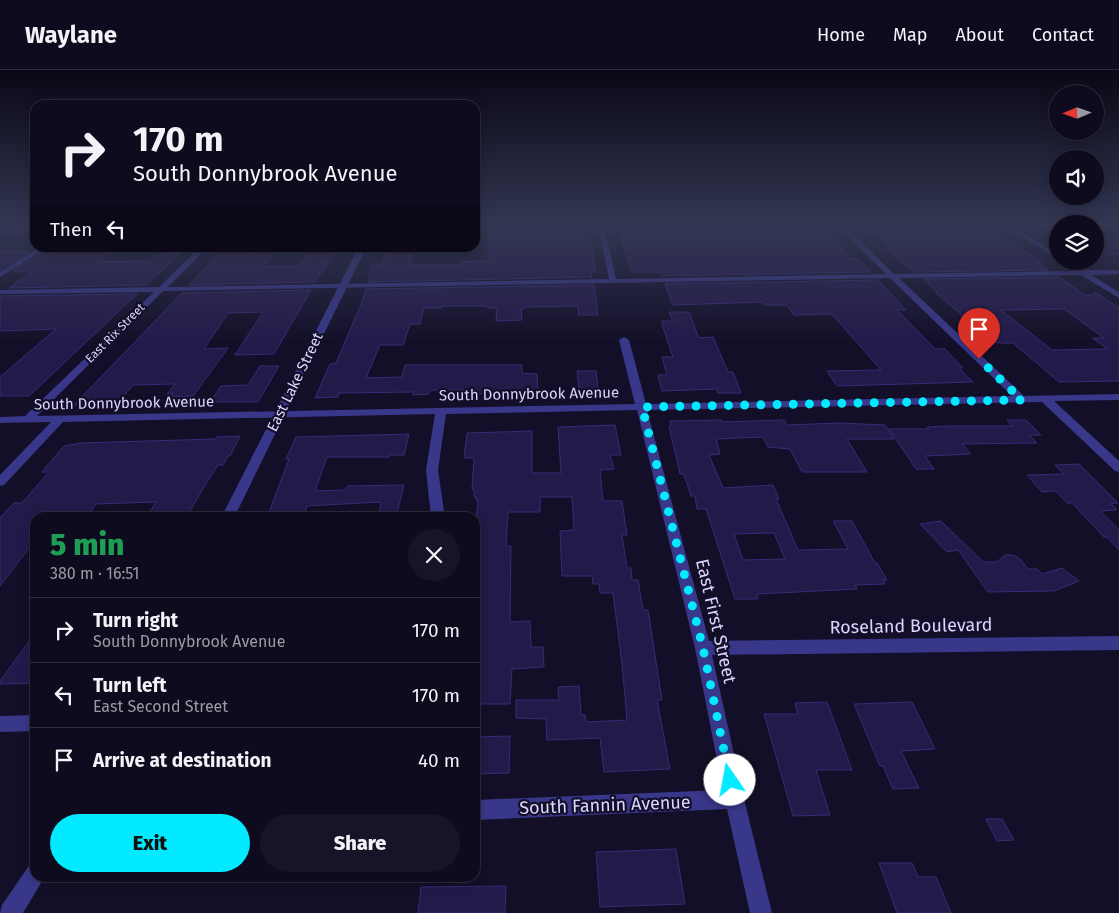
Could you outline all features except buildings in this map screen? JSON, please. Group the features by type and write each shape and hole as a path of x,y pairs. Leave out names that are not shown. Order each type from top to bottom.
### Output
{"street":[{"path":"0,275 17,264"},
{"name":"East Rix Street","path":"28,420 186,264"},
{"name":"East Lake Street","path":"230,512 353,264"},
{"path":"609,264 613,281"},
{"path":"880,264 1022,400"},
{"path":"1078,270 1119,296"},
{"path":"0,292 1119,272"},
{"name":"East First Street","path":"624,340 703,648 734,799 761,913"},
{"name":"South Donnybrook Avenue","path":"0,420 278,416 1119,397"},
{"path":"1044,399 1119,468"},
{"path":"438,512 432,480 433,458 441,411"},
{"path":"0,482 60,419"},
{"name":"Roseland Boulevard","path":"703,648 1119,643"},
{"path":"0,724 30,723"},
{"name":"South Fannin Avenue","path":"480,810 734,799"},
{"path":"10,913 30,882"}],"route":[{"path":"730,780 703,648 642,407 1022,400 979,359"}]}
